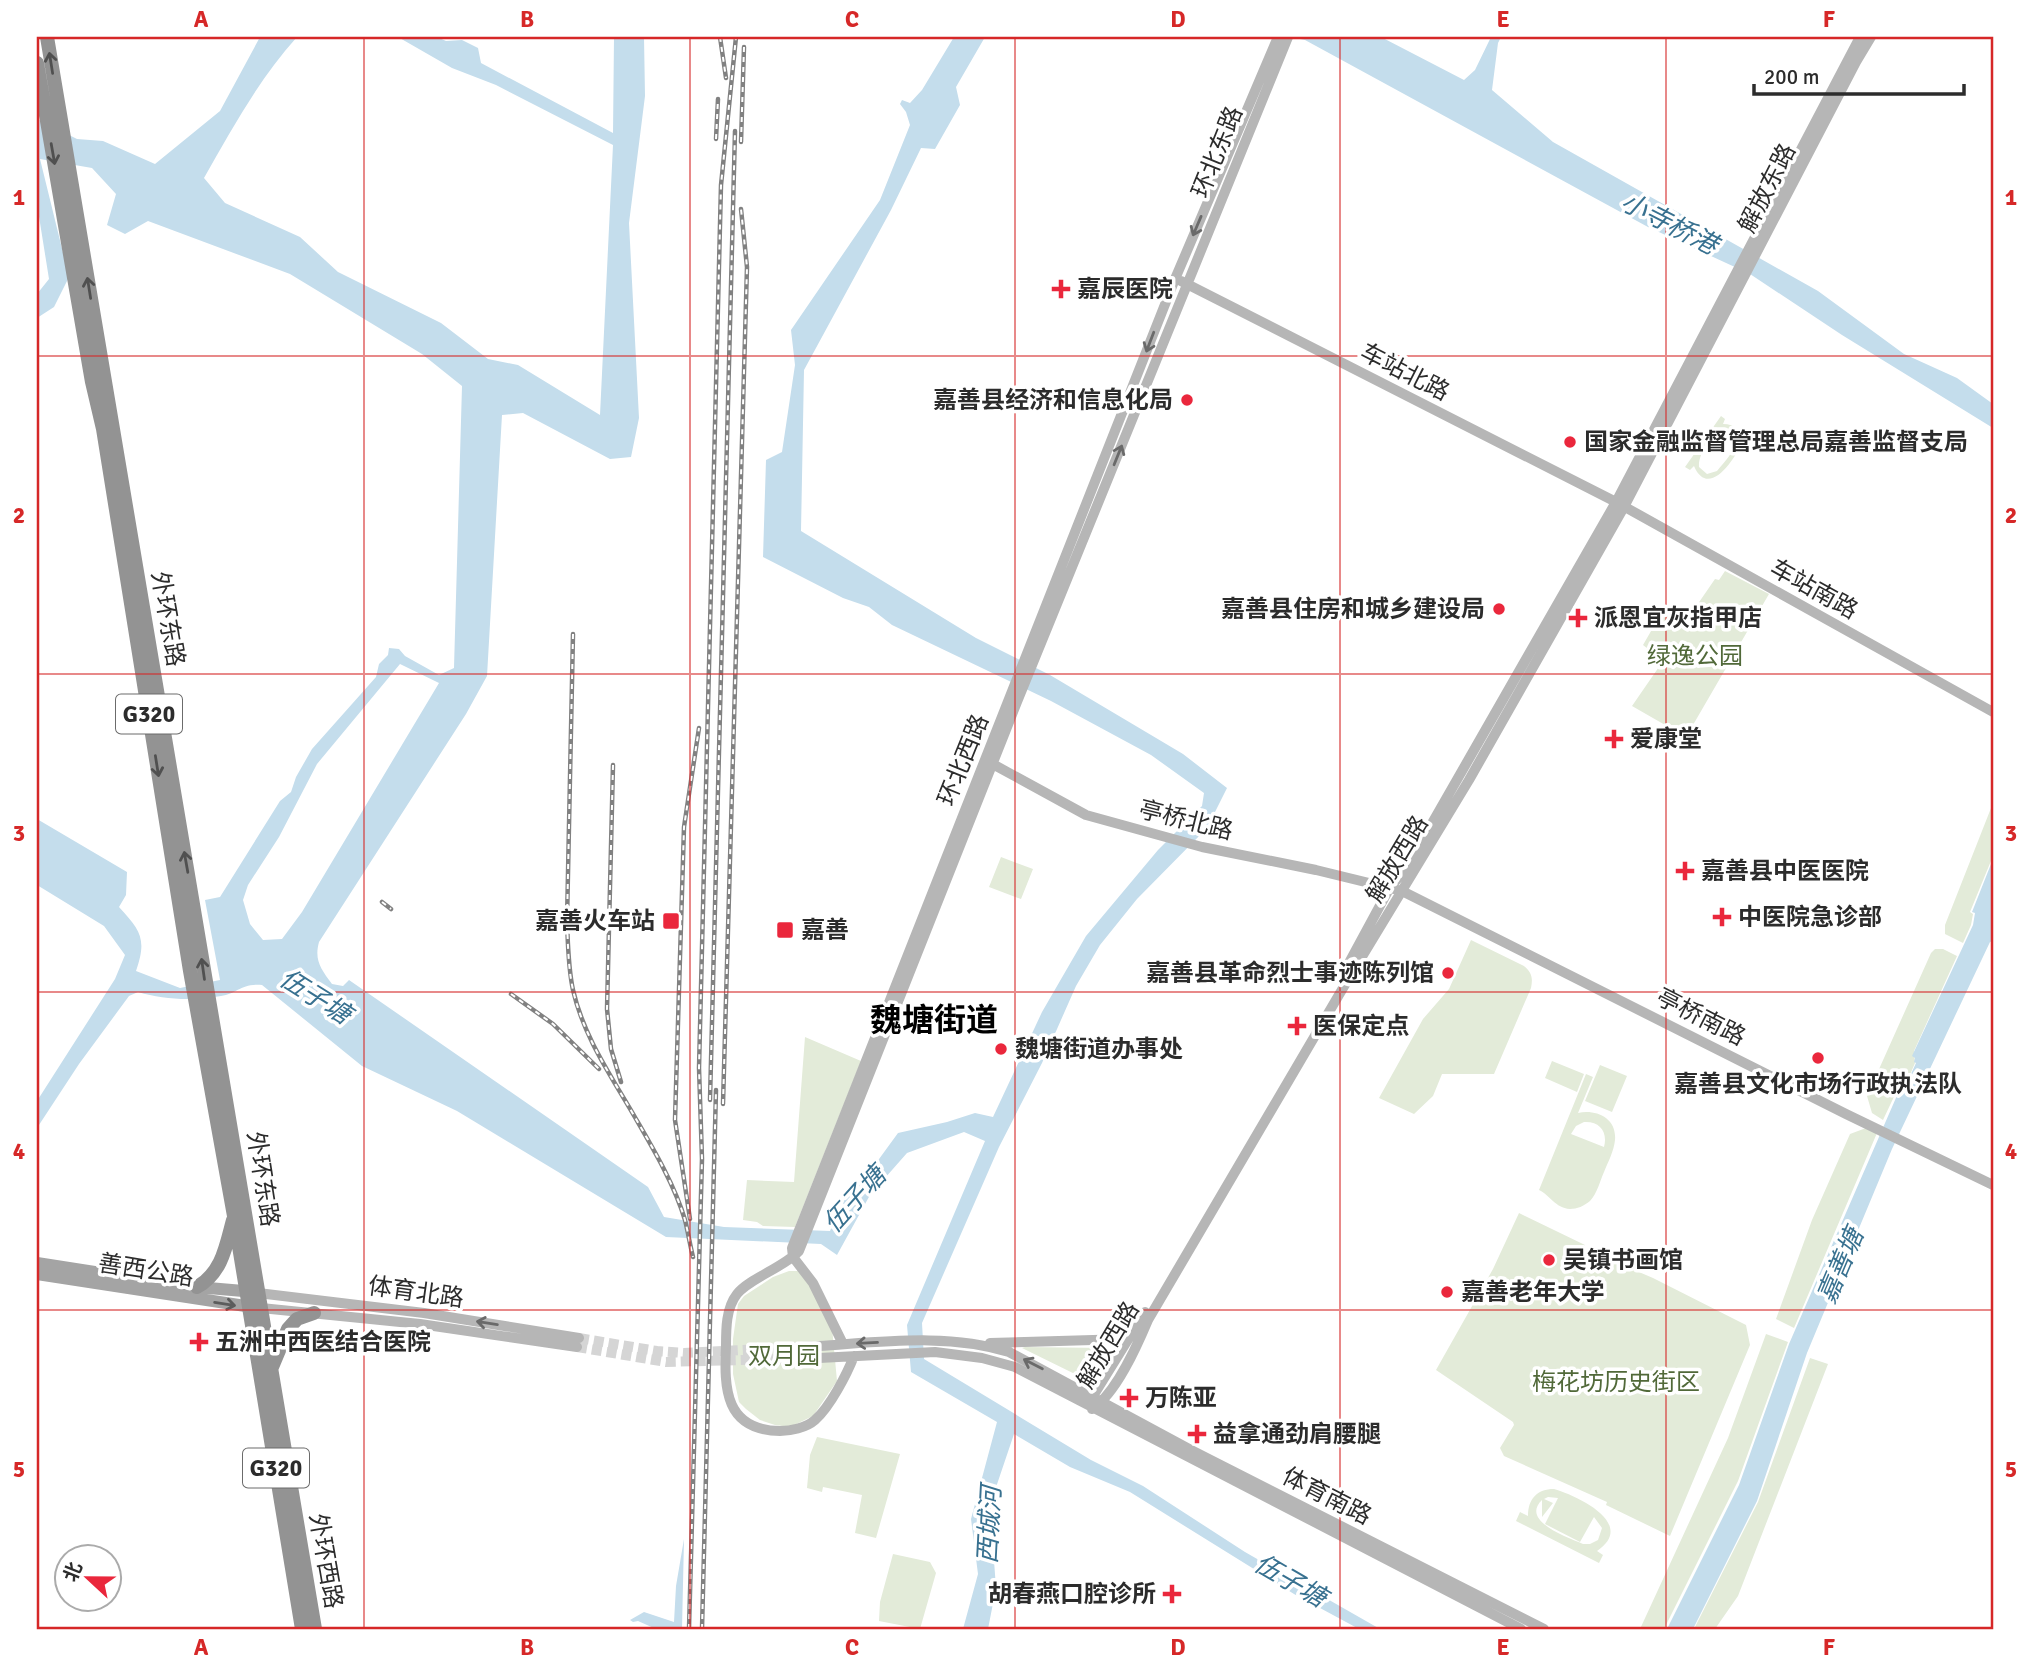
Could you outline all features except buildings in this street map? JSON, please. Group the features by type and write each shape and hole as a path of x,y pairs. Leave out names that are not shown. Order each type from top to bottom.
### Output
{"highway":[{"name":"外环东路","path":"47,37 108,456 190,971 203,1007 253,1292"},
{"name":"外环东路","path":"37,63 198,930 203,1007 234,1216 253,1292"},
{"path":"197,1287 206,1283 222,1260 234,1216"},
{"name":"外环西路","path":"253,1292 302,1629"},
{"name":"外环西路","path":"255,1307 271,1368 315,1629"},
{"path":"271,1368 288,1329 297,1319 314,1312"}],"main road":[{"name":"环北东路","path":"1187,284 1276,53 1278,37"},
{"name":"环北东路","path":"1175,279 1276,53 1288,37"},
{"name":"解放东路","path":"1620,505 1756,246 1860,37"},
{"name":"解放东路","path":"1756,246 1871,37"},
{"name":"车站北路","path":"1175,279 1620,505"},
{"name":"环北西路","path":"1033,653 1175,279"},
{"name":"环北西路","path":"795,1252 1033,653 1187,284"},
{"name":"车站南路","path":"1620,505 1993,712"},
{"name":"解放西路","path":"1092,1409 1093,1396 1337,984 1389,889 1407,867 1620,505"},
{"name":"解放西路","path":"1092,1409 1104,1402 1140,1340 1148,1320 1469,780 1620,505"},
{"name":"亭桥北路","path":"989,762 1086,815 1202,846 1316,870 1389,889"},
{"name":"亭桥南路","path":"1389,889 1402,891 1993,1185"},
{"path":"843,1344 795,1252 738,1293 729,1307 724,1374 727,1397 734,1413 753,1426 768,1430 790,1431 814,1421 843,1381 854,1356"},
{"name":"善西公路","path":"37,1263 197,1287 253,1292"},
{"name":"善西公路","path":"37,1274 255,1307"},
{"name":"体育北路","path":"253,1292 424,1313 578,1343 255,1307"},
{"path":"974,1344 1127,1339"},
{"path":"1092,1409 1015,1367 982,1358 935,1352 854,1356 819,1352 843,1344 891,1341 934,1340 974,1344 1009,1352 1093,1396"},
{"name":"体育南路","path":"1093,1396 1189,1449 1544,1629"},
{"name":"体育南路","path":"1092,1409 1521,1629"}],"green space":[{"path":"1721,416 1725,419 1723,424 1731,425 1739,431 1742,442 1734,458 1721,473 1706,479 1694,466 1690,470 1685,467","holes":["1722,429 1733,432 1735,442 1731,453 1717,471 1707,474 1699,467 1706,446"]},
{"name":"绿逸公园","path":"1725,571 1769,594 1686,737 1632,706 1663,661 1643,645 1662,612 1684,624 1715,579 1719,580"},
{"path":"1993,803 1993,856 1970,912 1973,914 1971,925 1963,943 1945,934 1945,925"},
{"path":"1001,857 1033,869 1021,899 989,887"},
{"path":"1471,940 1524,966 1531,976 1531,988 1494,1074 1442,1074 1433,1096 1414,1114 1379,1098 1423,1019 1449,989"},
{"path":"1935,949 1943,949 1957,956 1914,1051 1915,1063 1906,1084 1899,1086 1883,1120 1872,1113 1867,1096"},
{"path":"805,1037 861,1061 795,1227 763,1226 757,1222 743,1220 747,1180 794,1182"},
{"path":"1552,1061 1584,1074 1577,1092 1545,1078"},
{"path":"1600,1065 1627,1076 1612,1112 1585,1101"},
{"path":"1586,1074 1593,1077 1578,1113 1592,1112 1604,1117 1615,1132 1612,1152 1596,1191 1588,1203 1570,1209 1556,1204 1539,1190","holes":["1590,1122 1602,1128 1604,1147 1571,1134 1576,1126"]},
{"path":"1866,1128 1877,1133 1794,1328 1776,1319 1812,1220 1850,1134"},
{"name":"梅花坊历史街区","path":"1519,1213 1585,1245 1585,1249 1653,1278 1746,1325 1750,1345 1670,1536 1606,1505 1607,1502 1504,1456 1500,1448 1514,1425 1513,1422 1436,1370 1493,1269"},
{"name":"双月园","path":"789,1271 799,1271 811,1286 832,1327 837,1381 813,1416 790,1427 760,1420 746,1409 739,1402 733,1374 733,1339 738,1304 744,1296 773,1277"},
{"path":"1766,1334 1788,1342 1738,1481 1664,1629 1640,1629 1728,1438"},
{"path":"1022,1348 1105,1348 1109,1353 1097,1373 1089,1379"},
{"path":"1810,1358 1828,1364 1738,1596 1715,1629 1694,1629 1758,1502"},
{"path":"817,1437 900,1454 876,1538 855,1533 862,1495 823,1487 822,1492 807,1488 810,1455"},
{"path":"1554,1489 1589,1505 1607,1521 1611,1531 1608,1541 1597,1551 1603,1555 1599,1563 1516,1521 1520,1512 1528,1516 1532,1500 1538,1493","holes":["1558,1498 1545,1524 1580,1542 1594,1517 1602,1528 1598,1540 1583,1544 1557,1533 1548,1527 1541,1521 1537,1508 1542,1500 1542,1517 1553,1503 1544,1499"]},
{"path":"893,1554 930,1562 936,1573 920,1629 879,1621 880,1602"}],"water":[{"path":"260,37 297,37 258,87 204,178 225,203 300,237 338,272 441,323 488,359 518,365 600,415 613,145 496,85 452,68 398,37 462,40 478,48 481,63 613,133 614,37 644,37 645,96 629,223 639,418 631,457 610,459 523,413 502,415 487,676 466,714 319,942 318,959 332,984 343,986 349,980 648,1187 664,1217 724,1227 830,1231 845,1196 863,1181 898,1133 975,1113 993,1117 1042,1012 1086,936 1158,850 1202,806 1204,793 1151,755 1051,701 892,625 869,607 843,598 763,557 766,460 782,452 795,365 791,330 880,200 910,125 900,104 902,100 910,103 922,90 954,37 985,37 956,87 960,105 935,149 921,148 891,210 804,370 801,531 976,638 1050,675 1183,754 1227,788 1207,828 1137,899 1100,945 1076,986 1042,1063 999,1147 922,1323 924,1359 1091,1460 1143,1486 1245,1552 1380,1629 1359,1629 1294,1594 1130,1492 1070,1467 1014,1434 990,1505 996,1588 988,1629 963,1629 978,1574 971,1519 997,1422 911,1372 907,1325 985,1141 964,1132 907,1153 870,1195 837,1255 821,1244 666,1237 457,1111 362,1066 262,985 200,999 169,998 138,992 129,996 79,1064 37,1128 37,1101 115,979 125,955 104,926 37,885 37,819 127,872 126,895 119,907 140,936 141,951 136,971 180,988 220,980 205,900 220,897 280,801 291,792 312,749 376,677 379,664 388,655 389,648 399,649 405,656 439,675 454,668 462,386 422,354 290,274 148,221 125,234 107,225 116,194 92,168 40,159 69,277 54,307 37,318 37,294 49,279 37,204 37,119 77,139 103,141 155,164 220,111","holes":["400,664 439,683 302,912 282,939 263,940 250,924 243,900 248,885 279,837 317,764"]},
{"name":"小寺桥港","path":"1290,37 1381,37 1464,80 1475,70 1491,37 1501,37 1492,90 1553,142 1818,291 1904,354 1957,378 1993,404 1993,428 1842,335 1750,274 1648,227 1305,40"},
{"name":"嘉善塘","path":"1993,859 1993,941 1990,942 1892,1149 1807,1353 1757,1501 1693,1629 1667,1629 1739,1485 1789,1344 1902,1084 1906,1085 1916,1063 1912,1056 1973,925 1975,913 1972,912"},
{"path":"684,1539 682,1629 656,1629 638,1621 633,1622 630,1620 644,1612 674,1622 676,1586"}],"tunnel":[{"path":"579,1338 684,1353 819,1346"},
{"path":"577,1347 666,1362 819,1358"}],"railway":[{"path":"720,37 726,78"},
{"path":"689,1629 702,1159 699,1068 721,185 736,37"},
{"path":"741,142 744,47"},
{"path":"716,139 718,99"},
{"path":"710,1100 735,131"},
{"path":"723,1104 747,267 741,209"},
{"path":"573,634 567,921 573,990 591,1041 670,1181 685,1220 693,1257"},
{"path":"690,1219 675,1120 684,827 699,728"},
{"path":"613,765 607,1009 611,1049 621,1082"},
{"path":"382,902 391,909"},
{"path":"511,994 553,1024 599,1069"},
{"path":"702,1629 716,1090"}],"place":[{"name":"嘉辰医院","path":"1061,289"},
{"name":"嘉善县经济和信息化局","path":"1187,400"},
{"name":"国家金融监督管理总局嘉善监督支局","path":"1570,442"},
{"name":"嘉善县住房和城乡建设局","path":"1499,609"},
{"name":"派恩宜灰指甲店","path":"1578,618"},
{"name":"爱康堂","path":"1614,739"},
{"name":"嘉善县中医医院","path":"1685,871"},
{"name":"中医院急诊部","path":"1722,917"},
{"name":"嘉善火车站","path":"671,921"},
{"name":"嘉善","path":"785,930"},
{"name":"嘉善县革命烈士事迹陈列馆","path":"1448,973"},
{"name":"医保定点","path":"1297,1026"},
{"name":"魏塘街道办事处","path":"1001,1049"},
{"name":"嘉善县文化市场行政执法队","path":"1818,1058"},
{"name":"吴镇书画馆","path":"1549,1260"},
{"name":"嘉善老年大学","path":"1447,1292"},
{"name":"五洲中西医结合医院","path":"199,1342"},
{"name":"万陈亚","path":"1129,1398"},
{"name":"益拿通劲肩腰腿","path":"1197,1434"},
{"name":"胡春燕口腔诊所","path":"1172,1594"}],"district":[{"name":"魏塘街道","path":"934,1020"}],"water label":[{"name":"伍子塘","path":"315,997"},
{"name":"伍子塘","path":"855,1200"},
{"name":"西城河","path":"990,1525"},
{"name":"伍子塘","path":"1290,1581"}]}
